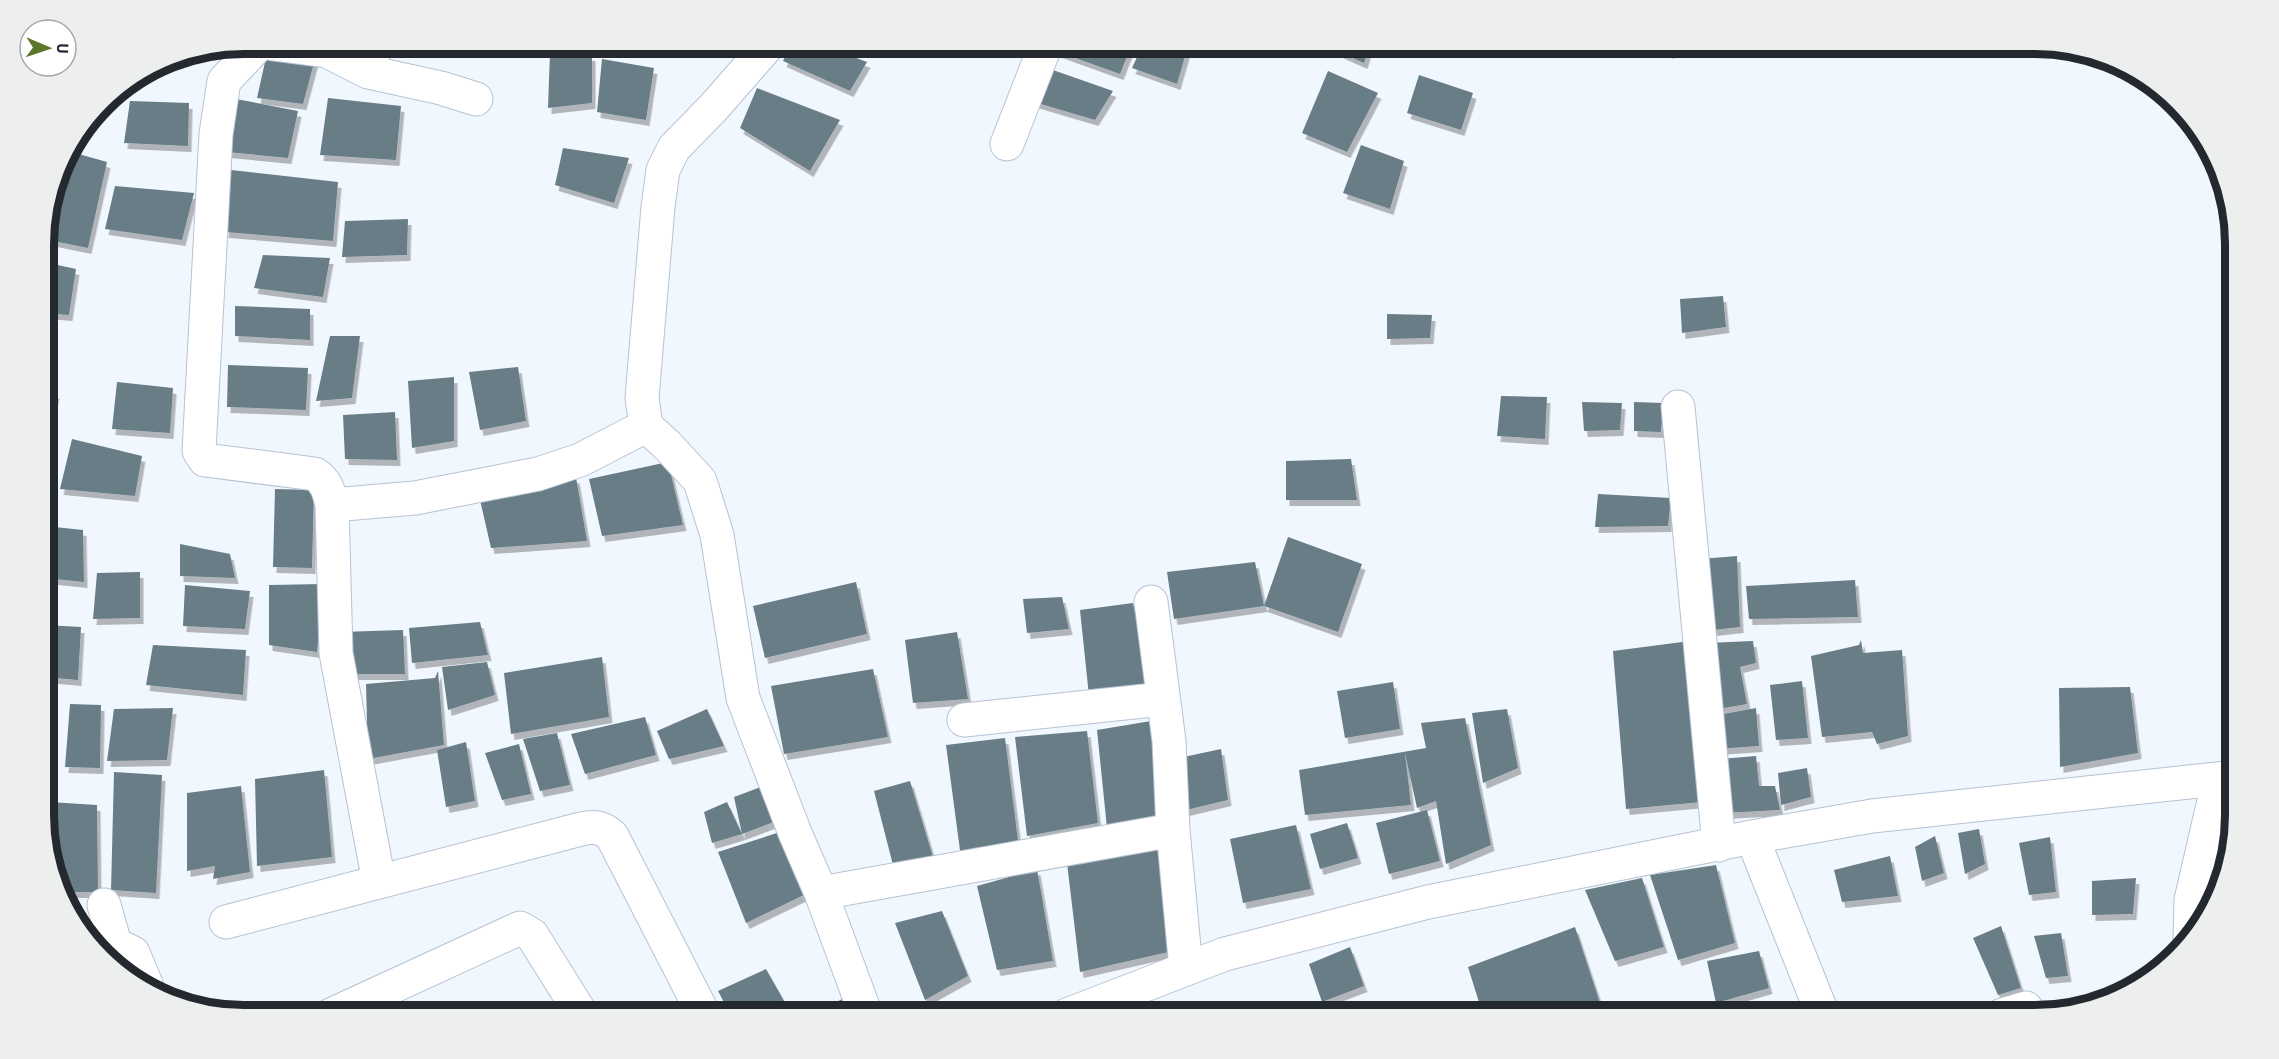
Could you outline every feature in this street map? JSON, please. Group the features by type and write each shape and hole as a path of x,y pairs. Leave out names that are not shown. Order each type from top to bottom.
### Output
{"street":[{"path":"250,54 224,81 215,145 199,452 205,460 315,474 328,487 332,505 336,653 379,882"},
{"path":"346,54 372,58 441,88 476,99"},
{"path":"760,54 674,148 663,170 642,398 646,426 700,481 717,535 743,698 795,833 821,893 862,1005"},
{"path":"1007,144 1042,54"},
{"path":"1678,407 1719,845"},
{"path":"332,505 415,498 538,474 580,460 646,426"},
{"path":"1151,602 1169,741 1173,830 1186,969"},
{"path":"964,720 1163,699"},
{"path":"1093,1005 1226,954 1428,902 1752,837 1872,816 2225,778"},
{"path":"2190,924 2191,900 2225,785"},
{"path":"226,922 581,829 600,828 612,836 699,1005"},
{"path":"821,893 1173,830"},
{"path":"1752,837 1819,1005"},
{"path":"104,905 115,944 133,954 142,976"},
{"path":"355,1005 520,928 532,935 576,1005"}],"building":[{"path":"267,54 315,59 303,104 257,98"},
{"path":"550,54 592,55 592,103 548,108"},
{"path":"786,54 846,54 867,62 850,91 783,61"},
{"path":"1064,54 1128,54 1120,74"},
{"path":"1138,54 1186,54 1177,84 1132,68"},
{"path":"1344,54 1367,54 1364,63"},
{"path":"602,59 654,68 646,120 597,112"},
{"path":"1050,69 1113,91 1095,120 1034,102"},
{"path":"1328,71 1378,93 1347,152 1302,133"},
{"path":"1419,75 1473,93 1461,130 1407,113"},
{"path":"757,88 840,120 810,171 740,128"},
{"path":"328,98 401,106 396,160 320,155"},
{"path":"236,99 298,111 288,158 227,152"},
{"path":"130,101 189,103 188,146 124,143"},
{"path":"1361,145 1404,161 1390,209 1343,193"},
{"path":"563,148 629,158 614,203 555,185"},
{"path":"78,154 107,162 88,248 54,241 60,195 68,171"},
{"path":"231,170 338,182 333,241 225,232"},
{"path":"115,186 194,193 182,240 105,229"},
{"path":"408,219 407,255 342,257 345,221"},
{"path":"263,255 330,258 323,297 254,288"},
{"path":"54,264 76,269 69,315 54,314"},
{"path":"1723,296 1726,327 1682,333 1680,299"},
{"path":"235,306 310,309 310,340 235,336"},
{"path":"1387,314 1432,315 1430,338 1387,339"},
{"path":"330,336 360,336 352,398 316,401"},
{"path":"228,365 308,368 306,410 227,407"},
{"path":"518,367 526,421 480,430 469,372"},
{"path":"454,377 454,441 412,448 408,381"},
{"path":"117,382 173,388 170,433 112,429"},
{"path":"1501,396 1547,397 1545,439 1497,436"},
{"path":"1582,402 1622,403 1620,430 1584,431"},
{"path":"1634,402 1663,403 1661,432 1634,431"},
{"path":"395,412 397,460 345,459 343,415"},
{"path":"72,439 142,456 135,496 60,489"},
{"path":"1351,459 1357,500 1286,500 1286,461"},
{"path":"668,462 683,525 602,536 589,479"},
{"path":"576,477 587,541 491,548 478,491"},
{"path":"275,489 314,490 312,568 273,567"},
{"path":"1598,494 1671,498 1668,526 1595,527"},
{"path":"54,527 83,530 84,582 54,579"},
{"path":"1288,537 1362,564 1338,632 1264,606"},
{"path":"180,544 230,554 235,578 180,576"},
{"path":"1737,556 1740,627 1704,631 1700,559"},
{"path":"1255,562 1264,606 1174,619 1167,572"},
{"path":"140,572 140,618 93,619 97,573"},
{"path":"1855,580 1858,617 1749,619 1746,586"},
{"path":"856,582 867,634 765,658 753,606"},
{"path":"323,584 317,652 269,645 269,585"},
{"path":"185,585 250,591 245,629 183,626"},
{"path":"1062,597 1069,629 1027,633 1023,599"},
{"path":"1133,603 1152,692 1089,696 1080,610"},
{"path":"480,622 488,655 412,663 409,628"},
{"path":"54,626 81,627 78,680 54,678"},
{"path":"403,630 405,674 343,674 340,632"},
{"path":"957,632 968,699 913,703 905,640"},
{"path":"1861,640 1863,653 1902,650 1908,736 1877,744 1872,732 1822,737 1811,656 1859,645"},
{"path":"1690,641 1702,802 1626,809 1613,651"},
{"path":"1753,641 1756,663 1740,667 1747,704 1713,710 1707,643"},
{"path":"153,645 246,650 243,695 146,685"},
{"path":"602,657 609,717 511,734 504,673"},
{"path":"487,662 495,695 448,710 442,667"},
{"path":"873,669 888,737 784,754 771,686"},
{"path":"438,671 444,745 368,759 366,684 435,678"},
{"path":"1802,681 1808,738 1776,740 1770,685"},
{"path":"1393,682 1400,729 1345,738 1337,691"},
{"path":"2130,687 2138,753 2060,767 2059,688"},
{"path":"70,704 101,705 100,768 65,767"},
{"path":"173,708 167,760 107,761 114,709"},
{"path":"1756,708 1759,746 1716,749 1713,716"},
{"path":"707,709 724,746 669,759 657,731"},
{"path":"1507,709 1518,768 1483,783 1472,713"},
{"path":"645,717 656,755 585,774 571,734"},
{"path":"1465,718 1491,845 1446,864 1436,801 1417,808 1405,753 1411,805 1305,815 1299,770 1426,748 1421,723"},
{"path":"1157,720 1166,817 1107,828 1097,730"},
{"path":"1087,731 1098,823 1027,836 1015,737"},
{"path":"557,733 570,785 540,791 523,739"},
{"path":"1005,738 1019,848 961,858 946,745"},
{"path":"466,742 475,801 446,807 437,750"},
{"path":"519,744 531,794 502,800 485,753"},
{"path":"1221,749 1228,800 1182,811 1179,758"},
{"path":"1756,756 1759,786 1775,786 1780,810 1722,813 1720,759"},
{"path":"1807,768 1811,797 1781,805 1778,773"},
{"path":"324,770 332,857 257,866 255,779"},
{"path":"114,772 162,775 156,893 111,890"},
{"path":"910,781 933,857 893,865 874,791"},
{"path":"766,785 779,820 742,834 734,797"},
{"path":"241,786 250,872 213,879 215,866 187,871 187,793"},
{"path":"2221,793 2225,793 2225,827 2224,836 2221,836"},
{"path":"54,802 97,805 98,892 70,892 68,888 60,864 56,840"},
{"path":"727,802 742,834 712,843 704,812"},
{"path":"1427,810 1440,861 1389,874 1376,823"},
{"path":"1347,823 1358,858 1320,869 1310,834"},
{"path":"1296,825 1311,889 1243,903 1230,839"},
{"path":"1979,829 1985,864 1965,874 1958,833"},
{"path":"783,831 812,891 746,923 718,852"},
{"path":"1935,836 1944,873 1922,881 1915,847"},
{"path":"2050,837 2056,892 2029,895 2019,843"},
{"path":"1162,849 1173,951 1080,972 1067,863"},
{"path":"1890,856 1898,896 1842,902 1834,870"},
{"path":"1716,865 1735,943 1678,960 1650,875"},
{"path":"1037,869 1053,961 997,970 977,886"},
{"path":"1642,878 1664,947 1615,961 1585,890"},
{"path":"2136,878 2133,914 2092,915 2092,881"},
{"path":"942,911 968,976 925,1000 895,923"},
{"path":"2001,926 2021,988 1998,995 1973,938"},
{"path":"1575,927 1601,1005 1480,1005 1468,967"},
{"path":"2061,933 2068,976 2046,978 2034,936"},
{"path":"1350,947 1364,986 1322,1002 1309,964"},
{"path":"1759,951 1769,988 1716,1003 1707,961"},
{"path":"766,969 786,1005 726,1005 718,991"},
{"path":"842,999 845,1005 831,1005"}]}
